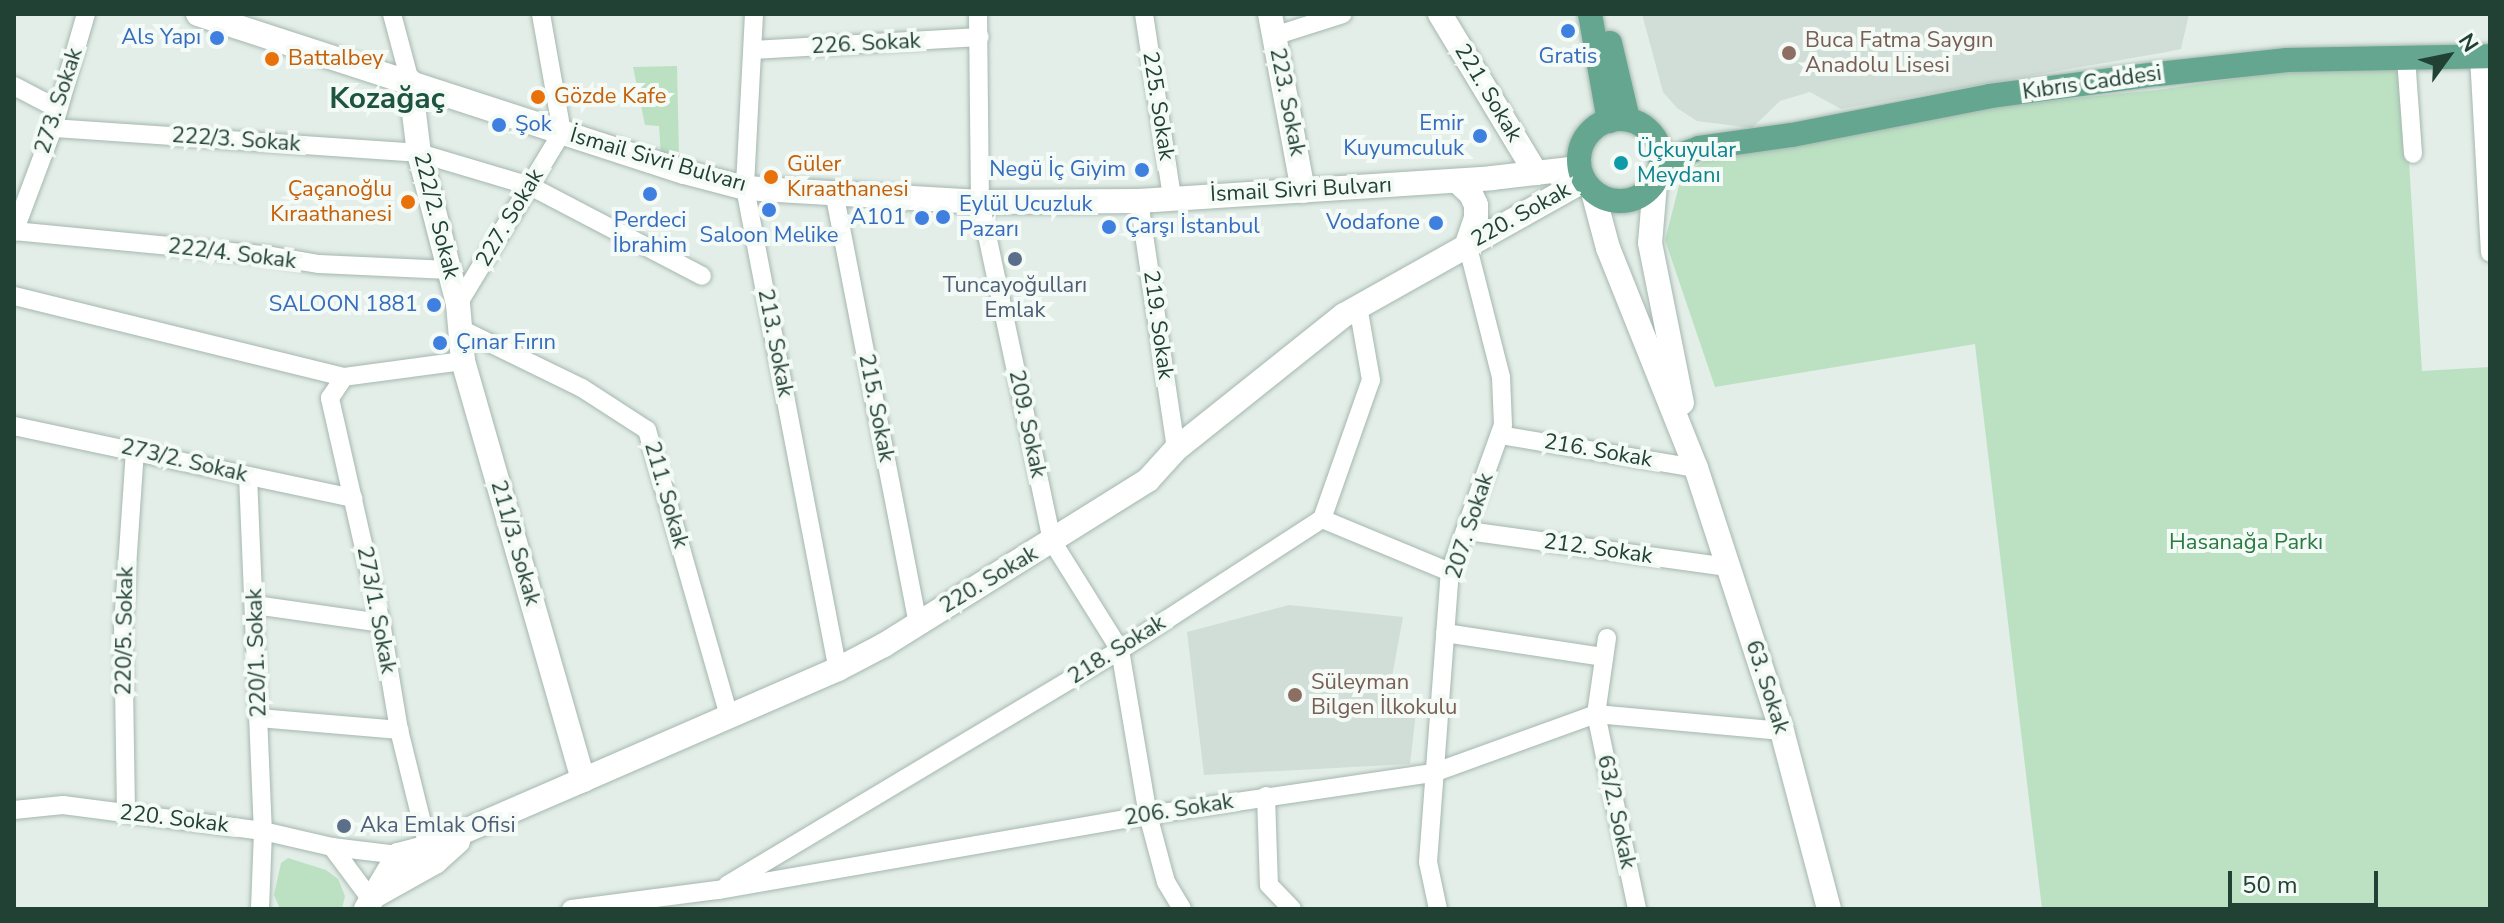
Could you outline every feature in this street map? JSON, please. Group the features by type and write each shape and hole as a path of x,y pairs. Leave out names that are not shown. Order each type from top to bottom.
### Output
{"main road":[{"name":"İsmail Sivri Bulvarı","path":"198,14 222,17 684,172 745,188 980,202 1139,201 1457,181 1536,173 1585,180"},
{"name":"221. Sokak","path":"1440,14 1536,173"},
{"path":"1590,14 1619,120"},
{"path":"1603,14 1619,120"},
{"name":"223. Sokak","path":"1272,25 1303,191"},
{"name":"Kıbrıs Caddesi","path":"1658,162 1699,148 1990,96 2158,74 2287,60 2484,56"},
{"name":"222/2. Sokak","path":"410,81 419,153 458,304"},
{"path":"1619,120 1651,132 1658,162 1632,201 1618,202 1585,180 1583,141 1591,130 1619,120"},
{"name":"63. Sokak","path":"1658,162 1650,243 1696,468"},
{"name":"63. Sokak","path":"1585,180 1614,262 1696,468 1782,731 1829,909"},
{"name":"220. Sokak","path":"398,855 428,847 838,669 1148,480 1176,449 1358,306 1585,180"},
{"path":"1457,181 1471,194 1476,205 1476,218 1467,244"},
{"name":"211/3. Sokak","path":"458,304 463,330 463,361 583,780"},
{"path":"368,904 435,862 472,828"},
{"path":"368,904 398,855"}],"street":[{"name":"273. Sokak","path":"14,231 56,118 86,14"},
{"path":"392,14 410,81"},
{"path":"541,14 562,132"},
{"name":"213. Sokak","path":"754,14 745,188 838,669"},
{"name":"209. Sokak","path":"978,14 980,202 1052,541 1120,650 1148,815 1166,882 1182,909"},
{"name":"225. Sokak","path":"1144,14 1172,198"},
{"path":"1272,25 1343,14"},
{"name":"226. Sokak","path":"753,50 980,37"},
{"path":"2484,56 2490,253"},
{"path":"2406,58 2413,154"},
{"path":"14,86 56,118"},
{"name":"222/3. Sokak","path":"56,118 419,153 530,186 702,276"},
{"name":"227. Sokak","path":"458,304 562,132"},
{"name":"215. Sokak","path":"834,192 918,623"},
{"name":"219. Sokak","path":"1139,201 1176,449"},
{"name":"222/4. Sokak","path":"14,231 265,255 319,264 449,270"},
{"name":"207. Sokak","path":"1438,909 1428,862 1450,572 1468,531 1500,435 1501,377 1467,244"},
{"path":"14,296 344,377 463,361"},
{"path":"1358,306 1371,380 1322,519 1450,572"},
{"name":"211. Sokak","path":"463,330 582,388 647,430 729,716"},
{"name":"273/1. Sokak","path":"344,377 330,398 381,623 399,730 428,847"},
{"name":"273/2. Sokak","path":"14,426 135,449 353,498"},
{"name":"216. Sokak","path":"1500,435 1696,468"},
{"name":"220/5. Sokak","path":"126,813 123,626 135,449"},
{"name":"220/1. Sokak","path":"248,476 263,831 260,909"},
{"name":"218. Sokak","path":"718,890 1120,650 1322,519"},
{"name":"212. Sokak","path":"1468,531 1728,567"},
{"path":"255,605 381,623"},
{"name":"63/2. Sokak","path":"1445,633 1606,647 1596,714 1637,909"},
{"name":"206. Sokak","path":"571,909 630,905 1148,815 1433,773 1596,714 1782,731"},
{"path":"259,718 399,730"},
{"path":"1266,796 1269,885 1292,909"},
{"name":"220. Sokak","path":"14,810 63,805 263,831 332,847 398,855"},
{"path":"332,847 368,904"}],"shaded area":[{"name":"Buca Fatma Saygın Anadolu Lisesi","path":"1642,14 2189,14 2181,49 1841,109 1810,92 1780,101 1752,128 1697,121 1677,108 1663,92"},
{"name":"Süleyman Bilgen İlkokulu","path":"1289,605 1403,617 1392,677 1399,718 1416,713 1410,764 1204,775 1187,632"}],"green space":[{"name":"Hasanağa Parkı","path":"2403,64 2422,371 2490,367 2490,909 2042,909 1975,344 1715,387 1665,240 1682,174 1711,158 1978,108 2157,90 2281,72"},
{"path":"677,66 679,157 661,155 659,126 645,125 633,67"},
{"path":"288,858 326,870 338,879 345,896 342,909 280,909 274,895 281,863"}],"place":[{"name":"Gratis","path":"1568,31"},
{"name":"Als Yapı","path":"217,38"},
{"name":"Buca Fatma Saygın Anadolu Lisesi","path":"1789,53"},
{"name":"Battalbey","path":"272,59"},
{"name":"Gözde Kafe","path":"538,97"},
{"name":"Şok","path":"499,125"},
{"name":"Emir Kuyumculuk","path":"1480,136"},
{"name":"Üçkuyular Meydanı","path":"1621,163"},
{"name":"Negü İç Giyim","path":"1142,170"},
{"name":"Güler Kıraathanesi","path":"771,177"},
{"name":"Perdeci İbrahim","path":"650,194"},
{"name":"Çaçanoğlu Kıraathanesi","path":"408,202"},
{"name":"Saloon Melike","path":"769,210"},
{"name":"Eylül Ucuzluk Pazarı","path":"943,217"},
{"name":"A101","path":"922,218"},
{"name":"Vodafone","path":"1436,223"},
{"name":"Çarşı İstanbul","path":"1109,227"},
{"name":"Tuncayoğulları Emlak","path":"1015,259"},
{"name":"SALOON 1881","path":"434,305"},
{"name":"Çınar Fırın","path":"440,343"},
{"name":"Süleyman Bilgen İlkokulu","path":"1295,695"},
{"name":"Aka Emlak Ofisi","path":"344,826"}],"district":[{"name":"Kozağaç","path":"387,99"}]}
